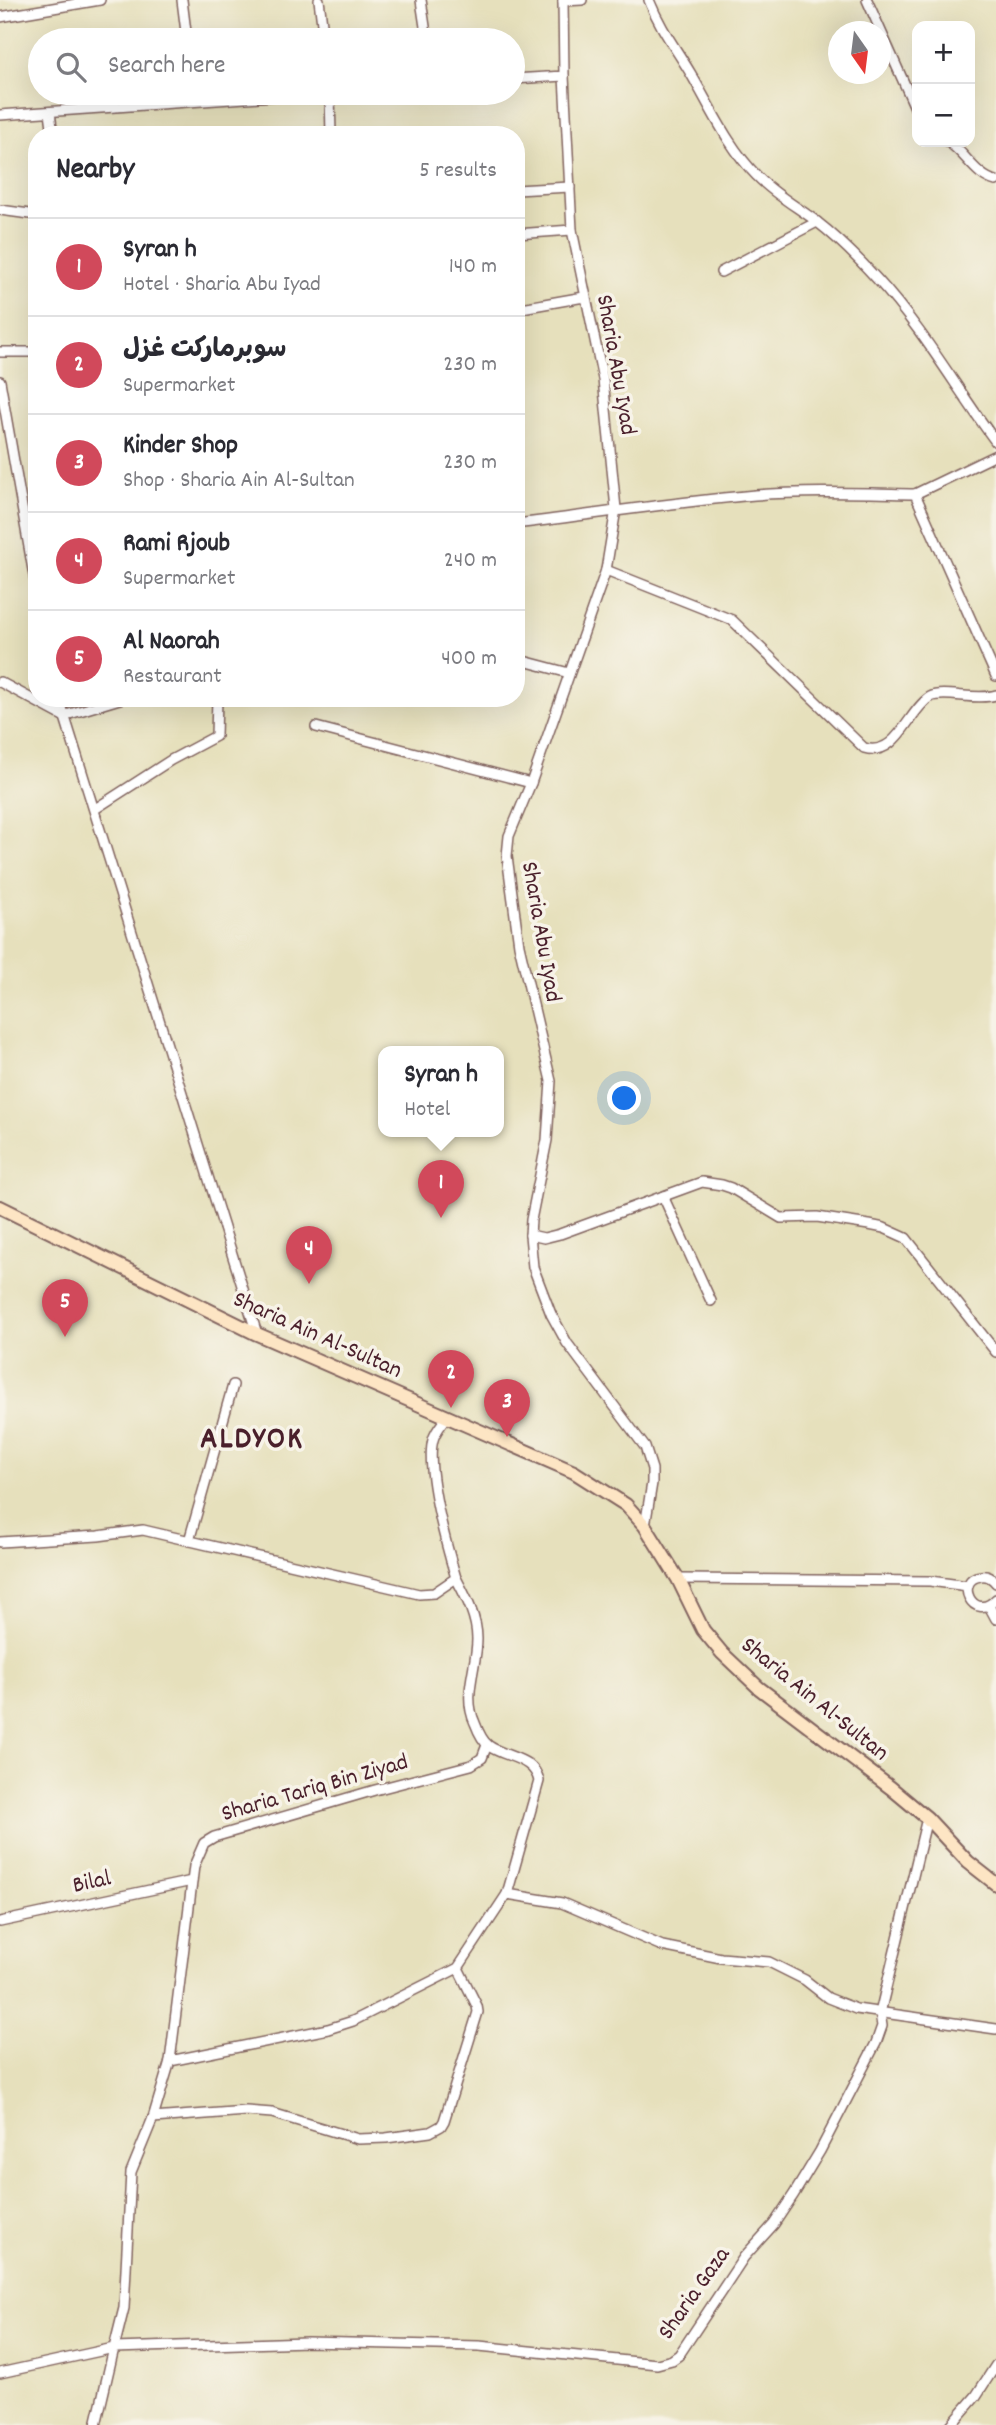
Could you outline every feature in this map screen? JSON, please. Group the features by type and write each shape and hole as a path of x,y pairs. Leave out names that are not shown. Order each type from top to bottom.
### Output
{"main road":[{"name":"Sharia Ain Al-Sultan","path":"0,1207 257,1334 574,1472 626,1505 645,1526 678,1579 703,1630 722,1653 760,1688 927,1818 961,1855 996,1884"}],"street":[{"path":"0,17 100,0"},
{"path":"182,0 186,28"},
{"path":"319,0 322,28"},
{"path":"421,0 425,28"},
{"path":"563,1 582,0"},
{"path":"649,0 663,33 691,73 740,156 757,177 848,248 905,311 932,346 968,405 996,442"},
{"path":"867,0 912,101"},
{"name":"Sharia Abu Iyad","path":"563,1 572,230 584,298 603,379 616,509 606,570 531,783 509,836 507,856 519,945 551,1081 547,1140 530,1235 533,1268 558,1328 645,1447 652,1469 645,1526"},
{"path":"525,78 564,76"},
{"path":"0,116 118,105"},
{"path":"330,105 331,126"},
{"path":"50,112 52,126"},
{"path":"954,147 988,179 996,181"},
{"path":"525,190 570,187"},
{"path":"0,210 28,214"},
{"path":"721,272 817,222"},
{"path":"525,233 572,230"},
{"path":"525,308 584,298"},
{"path":"0,352 28,352"},
{"path":"0,381 28,541"},
{"path":"525,523 616,509 757,495 836,492 915,494 994,454"},
{"path":"915,494 996,676"},
{"path":"606,570 732,620 864,748 880,749 888,744 924,703 937,695 976,698 996,695"},
{"path":"525,661 569,673"},
{"path":"0,682 28,697"},
{"path":"46,707 63,716 92,707"},
{"path":"61,707 257,1334"},
{"path":"95,809 171,760 216,736 216,707"},
{"path":"316,727 531,783"},
{"path":"530,1235 544,1238 560,1234 702,1182 713,1182 731,1188 781,1218 817,1217 869,1225 906,1238 996,1352"},
{"path":"663,1196 711,1301"},
{"path":"189,1541 233,1385"},
{"path":"170,2061 328,2029 354,2021 458,1968 507,1894 539,1782 535,1770 524,1761 487,1745 469,1708 476,1630 468,1603 456,1578 443,1531 432,1461 432,1442 447,1418"},
{"path":"0,1542 98,1536 143,1530 419,1594 434,1593 456,1578"},
{"path":"678,1579 930,1581 968,1586 979,1576 995,1579"},
{"path":"968,1586 970,1601 979,1606 992,1602 996,1619"},
{"name":"Sharia Tariq Bin Ziyad","path":"96,2425 124,2308 131,2172 153,2118 170,2061 197,1855 204,1843 214,1837 471,1765 482,1758 487,1745"},
{"name":"Sharia Gaza","path":"114,2348 333,2343 479,2346 657,2364 672,2360 686,2346 744,2257 774,2224 820,2151 877,2043 882,2026 880,2013 927,1818"},
{"name":"Bilal","path":"0,1922 192,1881"},
{"path":"507,1894 562,1903 662,1945 721,1958 769,1962 784,1967 828,1998 856,2009 996,2029"},
{"path":"153,2118 246,2111 272,2113 358,2139 386,2138 436,2130 444,2121 478,2012 458,1968"},
{"path":"0,2373 114,2348"},
{"path":"951,2425 976,2396 996,2365"}],"place":[{"name":"Syran h","path":"441,1218"},
{"name":"Rami Rjoub","path":"309,1284"},
{"name":"Al Naorah","path":"65,1337"},
{"name":"سوبرماركت غزل","path":"451,1408"},
{"name":"Kinder Shop","path":"507,1437"}],"district":[{"name":"ALDYOK","path":"252,1441"}]}
